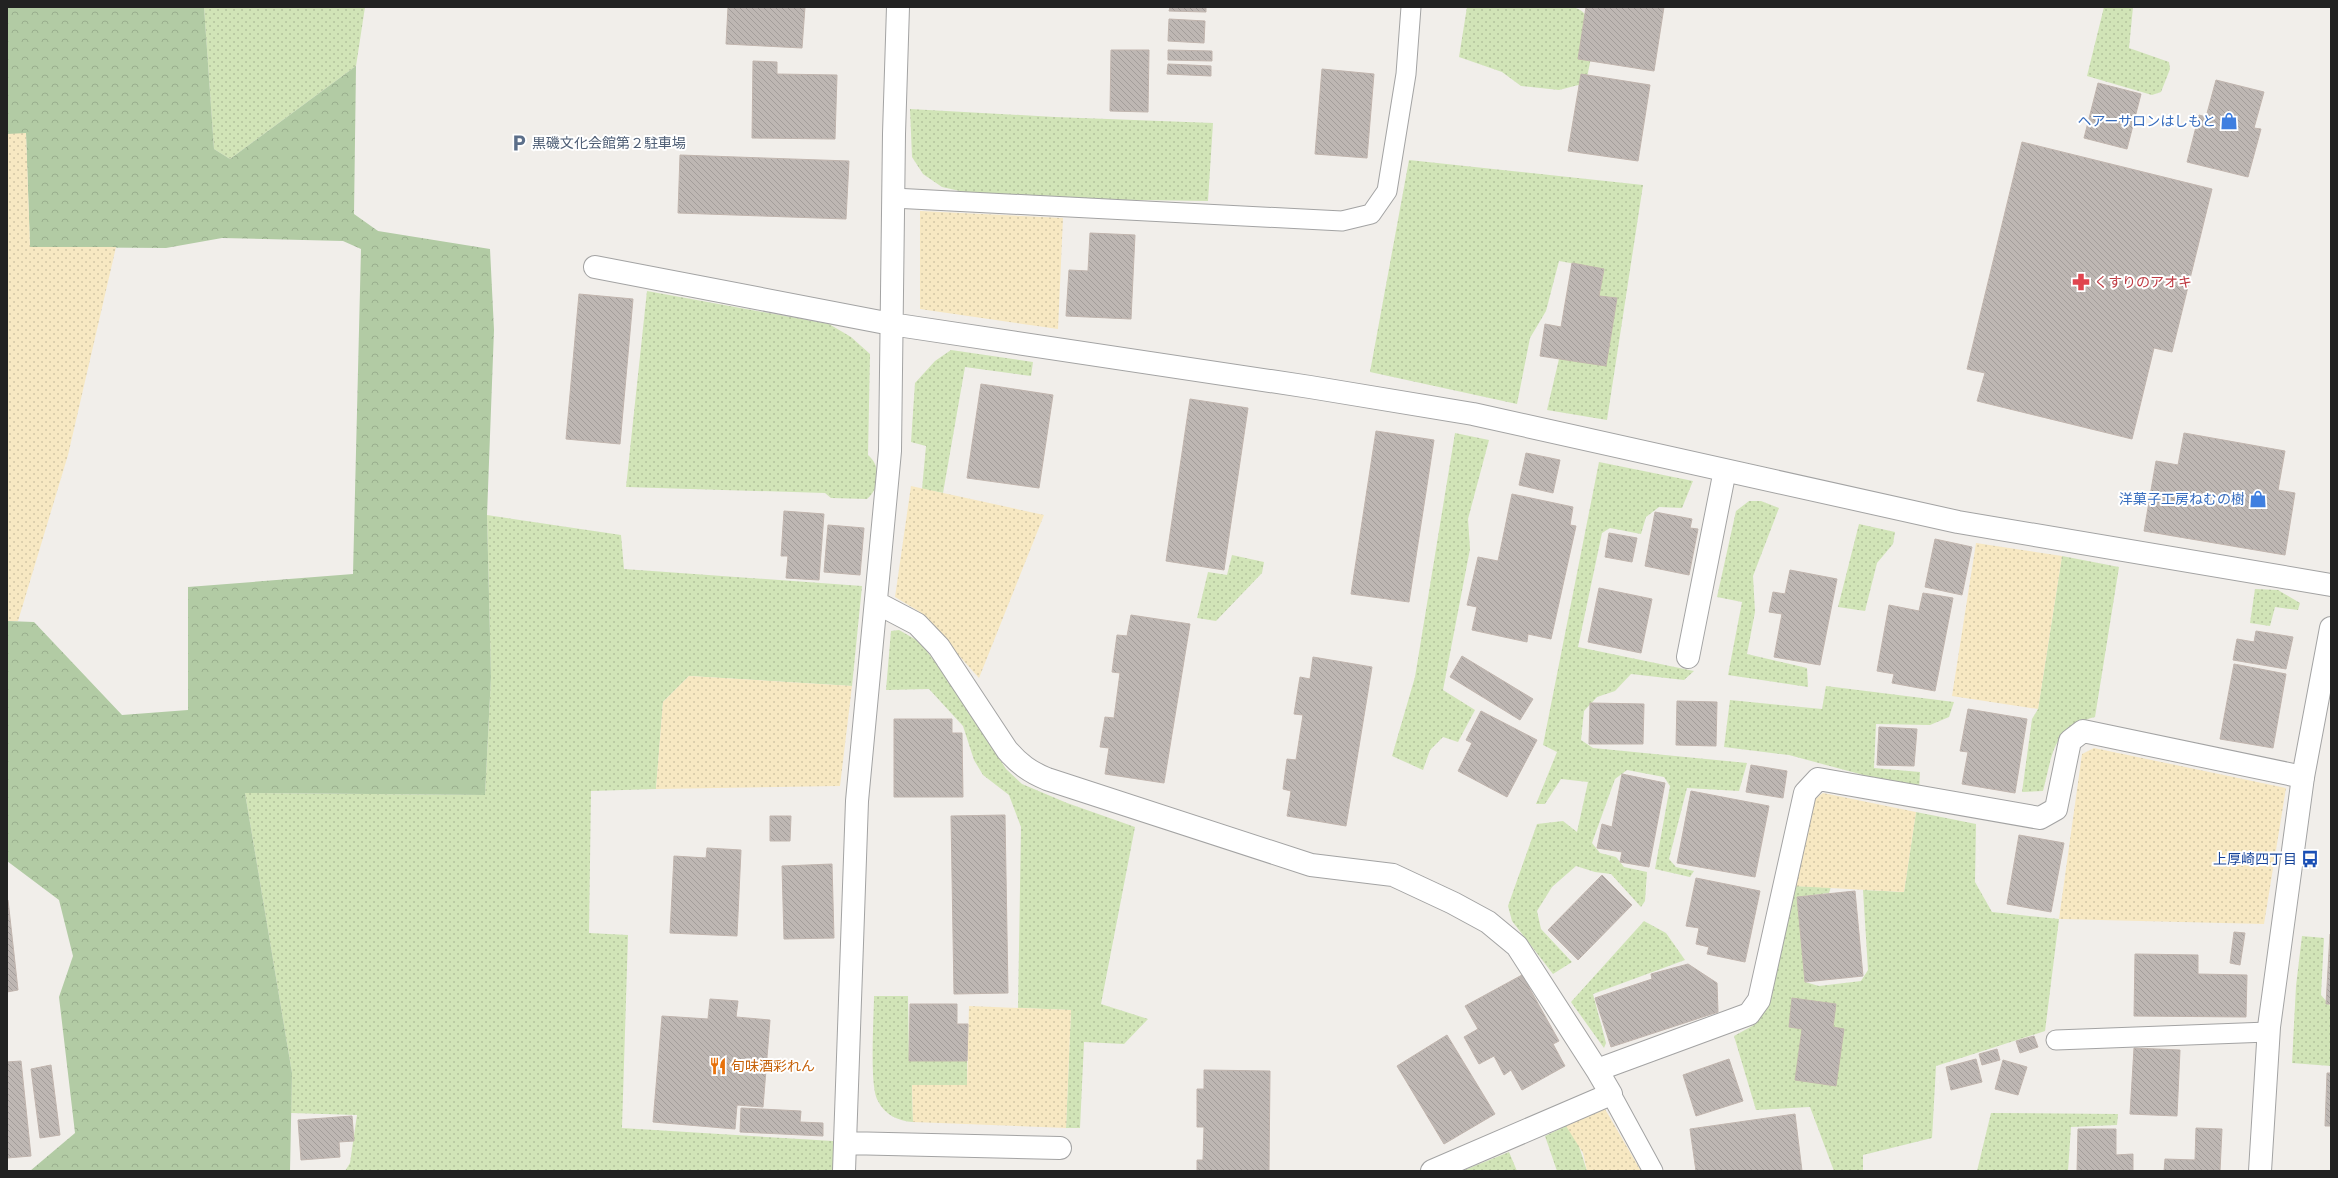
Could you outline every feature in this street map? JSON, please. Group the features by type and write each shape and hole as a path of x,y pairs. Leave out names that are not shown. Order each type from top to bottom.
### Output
{"street":[{"path":"844,1171 857,801 890,452 893,198 898,7"},
{"path":"595,267 892,324 1318,388 1473,414 1958,522 2331,585"},
{"path":"1688,656 1725,470"},
{"path":"876,603 917,624 939,647 1007,750 1018,763 1028,771 1047,779 1311,866 1393,875 1454,903 1488,922 1517,946 1611,1094 1432,1171"},
{"path":"2260,1171 2268,1032 2303,777 2331,628"},
{"path":"1597,1070 1749,1014 1759,1000 1805,793 1818,779 2040,818 2056,809 2070,741 2083,731 2303,777"},
{"path":"845,1143 1060,1148"}],"lane":[{"path":"893,198 1342,221 1371,214 1386,191 1406,74 1411,7"},
{"path":"2056,1040 2268,1032"},
{"path":"1611,1094 1653,1171"}],"green space":[{"path":"7,7 204,7 214,149 230,159 356,66 354,214 378,231 490,249 494,330 487,515 491,677 485,795 245,793 292,1073 290,1171 30,1171 75,1133 59,997 73,956 59,900 7,861 7,621 34,622 122,715 188,710 188,587 353,574 361,249 343,241 222,238 166,248 30,247 26,134 7,134"},
{"path":"204,7 365,7 356,66 230,159 214,149"},
{"path":"1467,7 1573,7 1583,12 1589,19 1593,40 1586,83 1559,90 1521,86 1502,72 1459,57"},
{"path":"2104,7 2133,7 2129,48 2169,62 2170,69 2161,92 2152,95 2087,76"},
{"path":"910,109 1055,117 1213,123 1208,201 1069,199 969,193 942,187 923,174 912,157"},
{"path":"1409,160 1643,185 1607,420 1547,410 1559,359 1616,298 1599,296 1604,269 1559,261 1546,311 1530,338 1517,404 1370,372"},
{"path":"647,291 829,324 851,337 870,354 868,455 876,465 878,477 875,489 867,499 831,498 825,493 626,487"},
{"path":"951,350 1033,362 1031,376 965,367 943,493 922,489 926,446 911,442 915,383 935,361"},
{"path":"1455,433 1489,440 1468,519 1470,549 1443,690 1475,710 1458,742 1443,737 1430,750 1423,770 1392,756 1415,677"},
{"path":"1599,462 1693,481 1682,508 1659,507 1646,517 1641,534 1610,528 1602,533 1578,647 1694,671 1684,680 1631,674 1615,691 1597,697 1584,711 1581,740 1593,748 1747,763 1739,791 1687,788 1669,859 1676,867 1694,871 1690,877 1655,869 1670,786 1664,777 1627,770 1615,779 1592,843 1600,853 1616,857 1624,867 1647,872 1645,901 1641,907 1611,874 1595,872 1576,866 1552,887 1537,911 1541,929 1572,962 1553,974 1512,921 1508,906 1537,824 1563,821 1577,832 1588,782 1561,779 1545,804 1536,804 1557,752 1543,745"},
{"path":"1749,501 1761,501 1779,508 1753,576 1755,612 1747,654 1807,668 1808,687 1728,675 1742,602 1717,597 1736,511"},
{"path":"487,515 621,535 624,569 862,586 852,686 689,676 663,702 656,789 591,791 589,933 628,935 622,1128 833,1141 833,1171 345,1171 350,1163 357,1115 291,1113 292,1073 245,793 485,795 491,677"},
{"path":"1859,524 1895,532 1893,544 1877,563 1865,611 1838,607"},
{"path":"1232,555 1264,562 1262,573 1216,621 1197,618 1208,572 1227,575"},
{"path":"2062,556 2119,567 2095,717 2070,728 2062,735 2049,765 2043,791 2022,792 2032,719 2038,709"},
{"path":"2255,589 2278,590 2300,603 2298,610 2275,607 2270,626 2250,623"},
{"path":"899,630 920,642 959,694 1006,769 1022,784 1067,803 1135,827 1101,1004 1148,1019 1124,1044 1084,1042 1080,1128 1066,1128 1071,1010 1018,1008 1021,827 1009,795 983,775 974,760 963,726 929,689 886,690 891,631"},
{"path":"1826,686 1954,702 1949,717 1930,725 1876,724 1874,768 1920,772 1919,790 1789,755 1724,747 1730,700 1822,709"},
{"path":"1916,812 1976,824 1975,882 1992,912 2059,919 2045,1031 1936,1066 1932,1138 1863,1155 1863,1171 1834,1171 1810,1107 1756,1110 1734,1036 1754,1025 1765,1006 1793,886 1831,887 1829,893 1797,897 1805,982 1819,986 1861,981 1868,970 1863,890 1904,892"},
{"path":"1644,921 1666,933 1685,960 1593,994 1606,1043 1604,1048 1571,1002"},
{"path":"2302,936 2324,938 2321,995 2331,1007 2331,1066 2292,1063 2296,986"},
{"path":"874,996 908,996 909,1061 967,1061 967,1085 912,1085 913,1122 897,1119 888,1114 881,1106 875,1093 873,1067"},
{"path":"1991,1113 2118,1114 2117,1125 2071,1127 2068,1171 1977,1171"},
{"path":"1566,1126 1576,1137 1587,1171 1557,1171 1545,1136"},
{"path":"1509,1152 1517,1171 1462,1171"}],"sand":[{"path":"26,133 30,247 116,247 68,455 18,621 7,621 7,134"},
{"path":"920,211 1063,218 1058,329 920,309"},
{"path":"911,486 1044,515 979,678 920,612 895,597"},
{"path":"1976,543 2062,556 2038,709 1952,696"},
{"path":"689,676 852,686 840,786 656,789 663,702"},
{"path":"2094,748 2286,788 2264,924 2059,919 2082,754"},
{"path":"1823,793 1916,812 1904,892 1793,886 1814,800"},
{"path":"969,1006 1071,1010 1066,1128 913,1122 912,1085 967,1085"},
{"path":"1605,1109 1641,1171 1587,1171 1583,1153 1566,1126"}],"building":[{"path":"728,7 805,7 802,48 726,44"},
{"path":"1170,7 1206,7 1206,12 1169,11"},
{"path":"1586,7 1664,7 1654,71 1578,59"},
{"path":"1169,19 1205,21 1204,43 1168,41"},
{"path":"1111,50 1149,50 1148,112 1110,111"},
{"path":"1168,50 1212,51 1212,61 1168,60"},
{"path":"753,61 777,62 777,74 837,75 835,139 752,138"},
{"path":"1168,64 1211,66 1211,76 1167,74"},
{"path":"1322,69 1374,74 1367,158 1315,154"},
{"path":"1581,74 1650,85 1638,161 1568,151"},
{"path":"2216,80 2264,92 2254,128 2261,129 2248,177 2187,162 2199,115 2206,117"},
{"path":"2098,83 2141,94 2127,149 2084,138"},
{"path":"2022,142 2212,189 2172,352 2154,348 2132,439 1977,401 1985,373 1967,369"},
{"path":"680,155 849,161 846,219 678,213"},
{"path":"1090,233 1135,235 1131,319 1066,316 1069,270 1088,271"},
{"path":"1572,263 1604,269 1599,296 1617,298 1606,366 1540,356 1545,324 1561,327"},
{"path":"579,294 633,299 620,444 566,439"},
{"path":"981,384 1053,395 1039,488 967,478"},
{"path":"1190,399 1248,408 1224,570 1166,561"},
{"path":"1376,431 1434,440 1409,602 1351,594"},
{"path":"2184,433 2285,451 2278,490 2295,493 2285,555 2144,531 2156,461 2178,465"},
{"path":"1526,453 1560,460 1553,493 1519,485"},
{"path":"1512,494 1573,507 1570,525 1576,526 1551,639 1528,634 1527,642 1472,630 1477,607 1467,605 1478,557 1498,561"},
{"path":"784,511 824,514 819,580 786,578 788,556 781,556"},
{"path":"1655,512 1692,519 1690,528 1698,529 1689,575 1645,566"},
{"path":"828,525 864,528 860,575 824,572"},
{"path":"1609,533 1637,538 1632,562 1605,557"},
{"path":"1935,539 1972,547 1962,595 1925,587"},
{"path":"1790,570 1837,579 1820,665 1774,657 1782,614 1769,612 1773,592 1785,594"},
{"path":"1599,588 1652,599 1641,653 1588,642"},
{"path":"1923,593 1953,598 1935,691 1892,683 1894,674 1877,671 1889,605 1919,611"},
{"path":"1131,615 1190,624 1164,783 1105,774 1109,748 1100,747 1105,717 1114,718 1120,673 1112,672 1117,635 1127,636"},
{"path":"2256,631 2293,637 2286,669 2233,660 2237,639 2254,642"},
{"path":"1462,656 1533,699 1520,720 1450,677"},
{"path":"1313,657 1372,667 1346,826 1287,816 1291,791 1283,789 1287,759 1296,760 1303,715 1294,714 1300,677 1310,679"},
{"path":"2234,664 2286,674 2273,748 2220,739"},
{"path":"1677,701 1717,702 1716,746 1676,745"},
{"path":"1590,703 1644,704 1643,744 1589,744"},
{"path":"1968,709 2027,719 2015,793 1962,784 1968,752 1960,751"},
{"path":"1481,711 1537,740 1507,797 1458,771 1472,743 1466,740"},
{"path":"894,719 952,719 952,733 962,733 963,797 894,797"},
{"path":"1879,727 1917,729 1914,766 1877,765"},
{"path":"1751,765 1787,771 1783,798 1746,792"},
{"path":"1622,774 1665,783 1649,867 1620,862 1622,852 1597,848 1602,824 1612,827"},
{"path":"1691,791 1769,806 1755,877 1677,863"},
{"path":"1005,815 1008,993 954,994 951,816"},
{"path":"770,816 791,816 790,841 770,841"},
{"path":"2019,835 2064,843 2051,912 2007,904"},
{"path":"707,848 741,850 737,936 670,933 674,856 706,858"},
{"path":"832,864 834,938 784,939 782,866"},
{"path":"1602,875 1632,905 1578,960 1548,930"},
{"path":"1696,878 1760,891 1745,962 1707,954 1709,947 1696,944 1699,928 1686,926"},
{"path":"1855,891 1863,976 1805,982 1797,897"},
{"path":"8,900 18,990 7,992 7,901"},
{"path":"2234,932 2245,933 2240,965 2230,963"},
{"path":"2330,934 2331,1004 2326,1004"},
{"path":"2135,954 2198,955 2198,974 2247,975 2246,1017 2134,1016"},
{"path":"1688,964 1717,983 1718,1012 1611,1047 1595,998 1652,979 1651,974"},
{"path":"1522,975 1559,1041 1553,1044 1565,1066 1522,1090 1511,1070 1504,1075 1494,1056 1479,1064 1464,1037 1478,1029 1465,1006"},
{"path":"1792,998 1836,1004 1833,1027 1844,1029 1836,1086 1795,1080 1802,1029 1789,1027"},
{"path":"710,999 738,1001 736,1017 770,1020 763,1107 737,1105 735,1129 653,1122 662,1016 708,1019"},
{"path":"910,1004 957,1004 957,1024 968,1024 967,1061 909,1061"},
{"path":"1447,1035 1495,1114 1444,1144 1397,1066"},
{"path":"2034,1036 2038,1047 2020,1053 2016,1041"},
{"path":"2134,1048 2180,1050 2177,1116 2130,1114"},
{"path":"1997,1049 2000,1060 1982,1065 1979,1054"},
{"path":"1729,1059 1743,1101 1696,1116 1683,1075"},
{"path":"1976,1059 1982,1082 1951,1090 1946,1067"},
{"path":"2003,1060 2027,1067 2018,1095 1995,1089"},
{"path":"21,1061 31,1156 7,1158 7,1062"},
{"path":"51,1065 60,1135 40,1138 31,1069"},
{"path":"1204,1070 1270,1071 1269,1171 1197,1171 1197,1160 1203,1160 1204,1127 1197,1127 1197,1089 1204,1089"},
{"path":"2327,1073 2331,1073 2331,1126 2325,1126"},
{"path":"741,1108 801,1111 800,1122 823,1123 823,1136 740,1132"},
{"path":"1795,1114 1802,1171 1696,1171 1690,1129"},
{"path":"352,1116 354,1141 339,1142 340,1157 301,1160 298,1120"},
{"path":"2196,1128 2222,1129 2220,1171 2164,1171 2165,1159 2195,1160"},
{"path":"2078,1129 2116,1129 2116,1155 2133,1154 2133,1171 2077,1171"}],"place":[{"name":"ヘアーサロンはしもと","path":"2229,121"},
{"name":"黒磯文化会館第２駐車場","path":"519,143"},
{"name":"くすりのアオキ","path":"2081,282"},
{"name":"洋菓子工房ねむの樹","path":"2258,499"},
{"name":"上厚崎四丁目","path":"2310,859"},
{"name":"旬味酒彩れん","path":"718,1066"}]}
